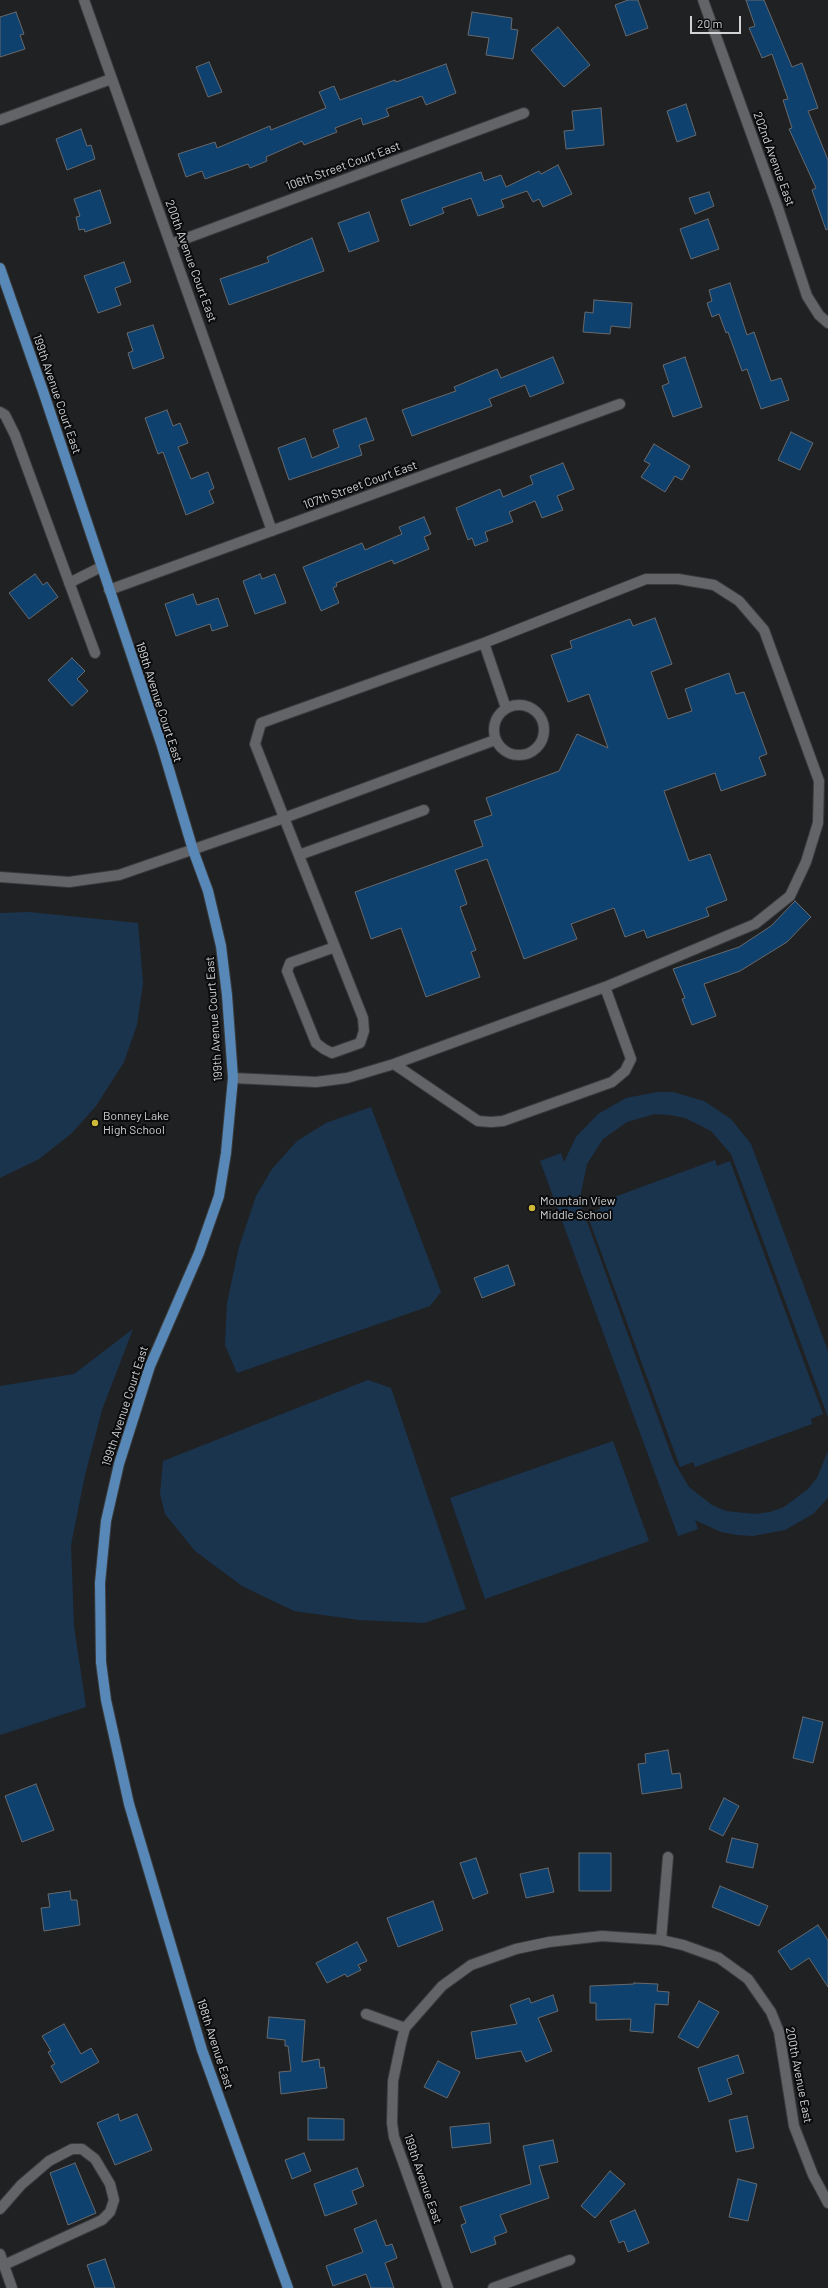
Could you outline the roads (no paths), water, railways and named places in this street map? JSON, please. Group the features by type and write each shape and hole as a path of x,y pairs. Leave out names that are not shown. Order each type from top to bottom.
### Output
{"main road":[{"name":"199th Avenue Court East","path":"0,268 162,746 193,850 208,891 221,946 227,995 233,1078 226,1152 219,1196 199,1253 150,1366 118,1464 106,1520 100,1583 100,1662 109,1714 129,1804"},
{"name":"198th Avenue East","path":"129,1804 202,2050 288,2288"}],"street":[{"name":"200th Avenue Court East","path":"84,0 272,531"},
{"name":"202nd Avenue East","path":"703,0 778,208 807,296 819,315 828,323"},
{"path":"0,120 111,79"},
{"name":"106th Street Court East","path":"171,244 524,114"},
{"name":"107th Street Court East","path":"109,590 620,404"},
{"path":"0,412 5,415 15,435 95,653"},
{"path":"69,583 101,567"},
{"path":"233,1078 316,1082 347,1078 394,1064 605,987 755,924 790,896 806,862 818,823 819,781 764,630 739,601 714,585 678,579 646,579 484,643 261,723 257,734 256,744 363,1018 364,1031 360,1043 332,1052 324,1049 316,1043 287,971 290,962 335,947"},
{"path":"484,643 506,708"},
{"path":"517,705 533,709 543,721 543,737 535,750 520,756 505,752 495,740 494,724 497,716 506,708 517,705"},
{"path":"0,877 69,882 119,875 284,818 495,740"},
{"path":"299,855 424,810"},
{"path":"394,1064 478,1120 491,1122 503,1121 612,1082 625,1071 631,1058 605,987"},
{"path":"661,1940 668,1857"},
{"name":"200th Avenue East","path":"406,2028 442,1986 471,1965 486,1958 516,1949 549,1942 602,1936 661,1940 683,1945 720,1958 748,1980 771,2012 779,2032 794,2126 813,2175 828,2203"},
{"path":"366,2014 406,2028"},
{"name":"199th Avenue East","path":"406,2028 393,2081 392,2123 394,2137 448,2288"},
{"path":"0,2209 26,2180 49,2161 72,2149 82,2149 95,2159 110,2184 114,2200 110,2212 102,2220 4,2265"},
{"path":"0,2254 12,2288"},
{"path":"493,2288 570,2260"}],"place":[{"name":"Bonney Lake High School","path":"95,1123"},
{"name":"Mountain View Middle School","path":"532,1208"}]}
